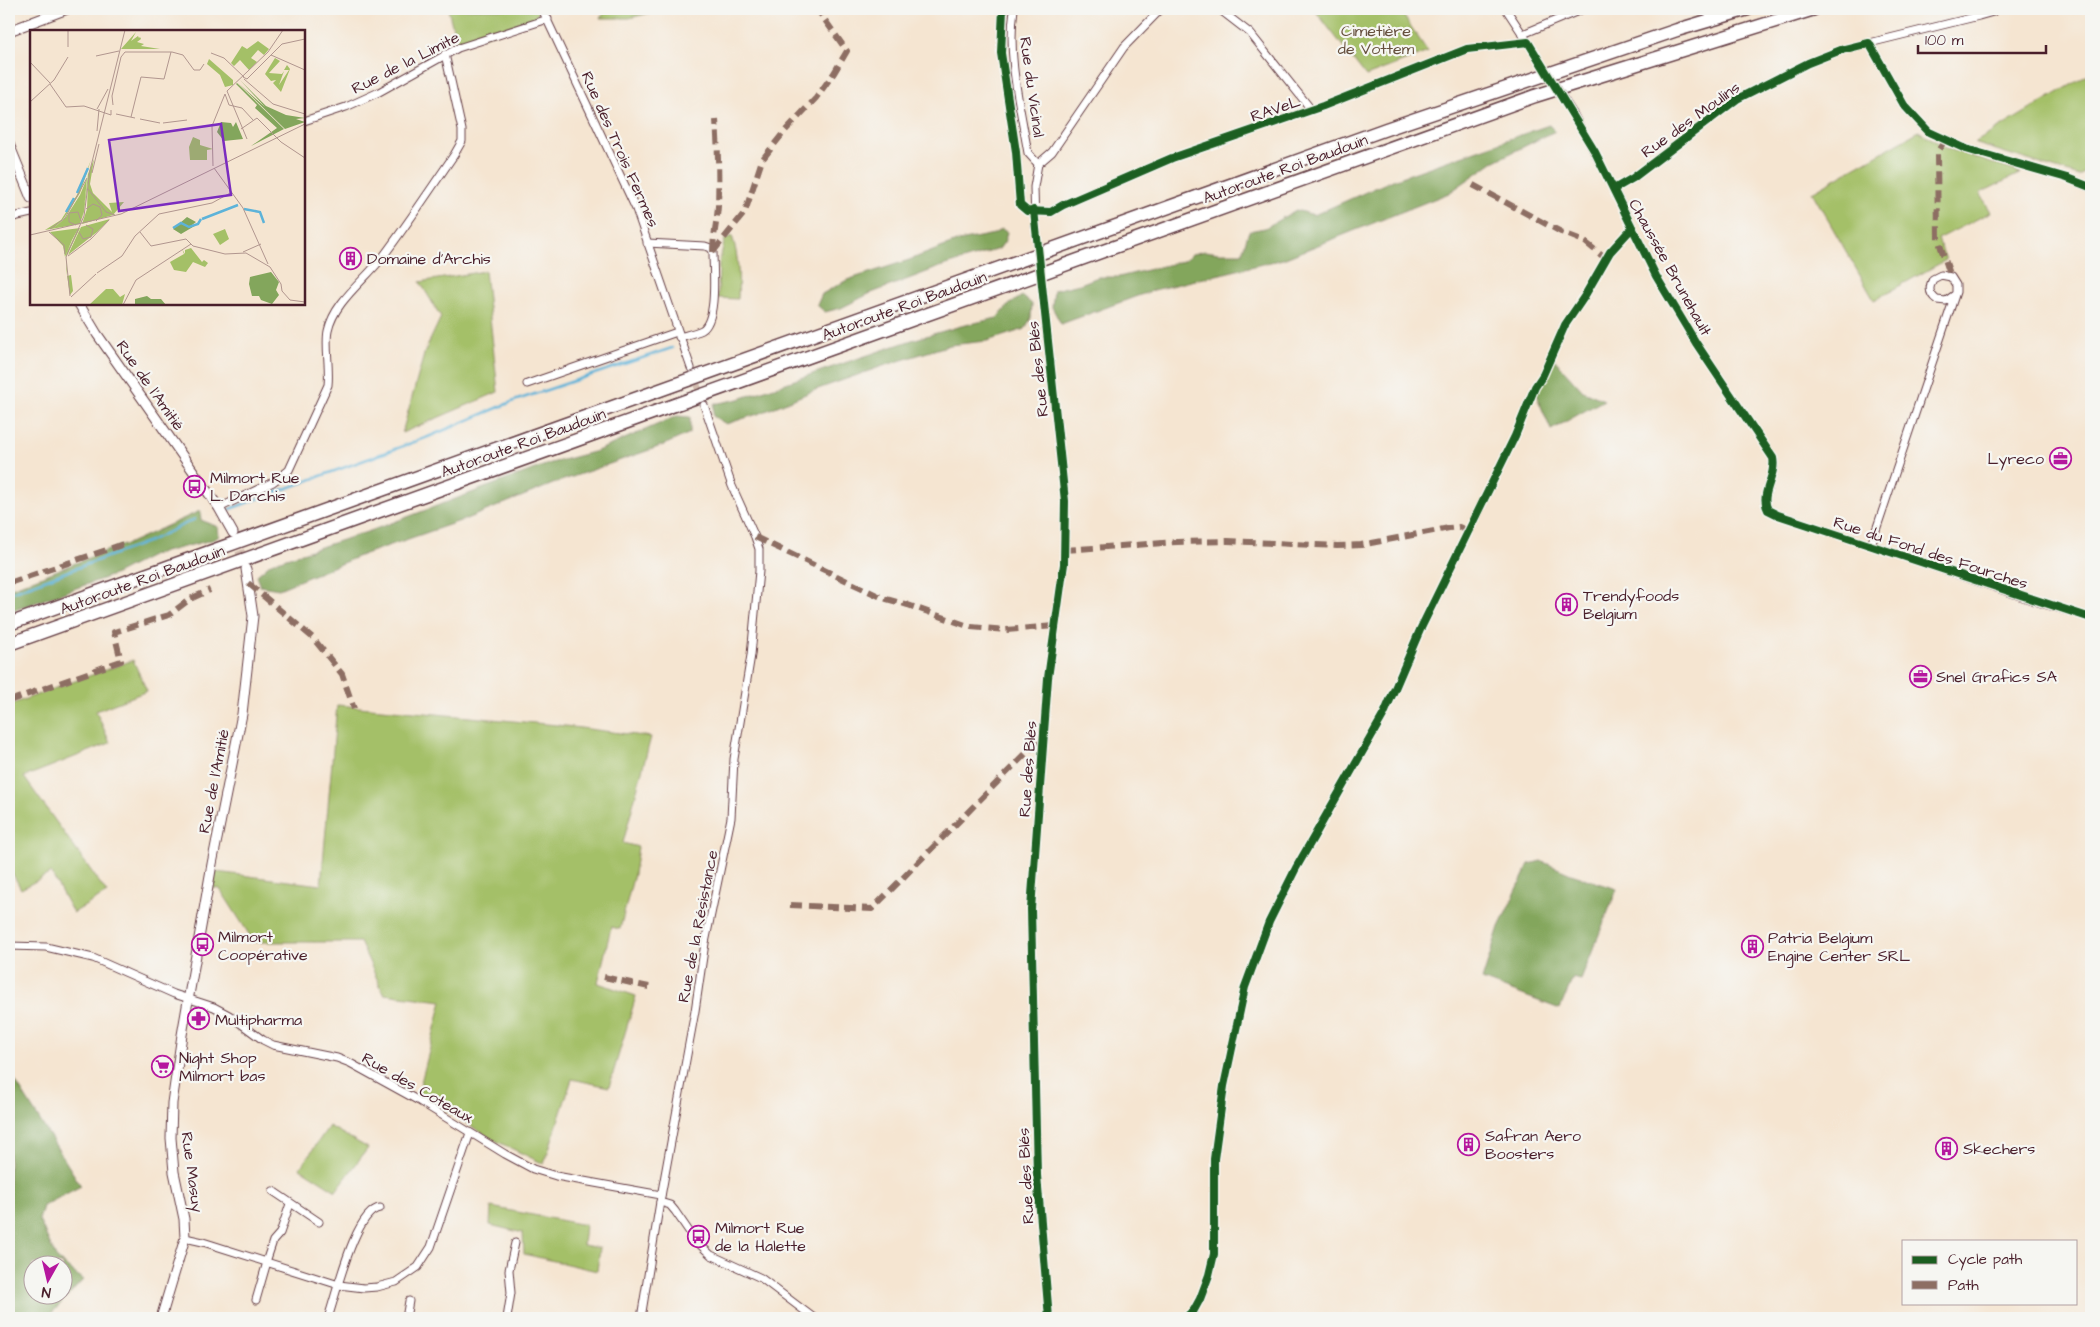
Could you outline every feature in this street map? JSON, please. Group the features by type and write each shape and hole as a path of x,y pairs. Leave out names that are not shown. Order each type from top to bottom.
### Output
{"highway":[{"name":"Autoroute Roi Baudouin","path":"9,624 1386,129 1676,30 1748,9"},
{"name":"Autoroute Roi Baudouin","path":"9,644 1535,96 1814,9"}],"street":[{"path":"9,31 67,9"},
{"name":"Rue des Trois Fermes","path":"542,9 636,209 691,368"},
{"name":"Rue du Vicinal","path":"1014,9 1013,59 1028,153 1038,164"},
{"path":"1038,164 1052,152 1124,47 1161,9"},
{"path":"1219,9 1250,33 1310,108"},
{"name":"Chaussée Brunehault","path":"1506,9 1574,115 1614,190 1656,276 1696,343 1738,406"},
{"path":"1523,34 1583,9"},
{"name":"Rue des Moulins","path":"1614,190 1633,178 1737,99 1808,63 1841,50 1993,12 1994,9"},
{"name":"Rue de la Limite","path":"305,122 346,107 379,92 458,48 548,19"},
{"path":"1869,43 1904,105 1929,132 1966,149 2067,178 2091,188"},
{"path":"219,508 280,478 289,470 328,385 327,333 332,319 353,290 380,260 462,141 462,130 445,54"},
{"path":"9,144 30,196"},
{"name":"Rue des Blés","path":"1038,164 1034,187 1035,225 1065,501 1064,564 1048,678 1031,909 1037,1175 1049,1318"},
{"path":"9,218 30,213"},
{"path":"527,384 678,335 703,330 709,322 713,303 714,252 706,246 647,243"},
{"name":"Rue du Fond des Fourches","path":"1871,545 1954,296"},
{"name":"Rue de l'Amitié","path":"79,305 219,508 233,533"},
{"name":"Rue de la Résistance","path":"642,1318 661,1198 696,1011 705,943 731,818 734,759 750,663 759,571 759,549 732,486 704,405"},
{"name":"Rue du Fond des Fourches","path":"1773,458 1774,467 1766,505 1768,510 1778,515 2047,605 2091,618"},
{"name":"Rue de l'Amitié","path":"188,998 242,714 253,616 246,569"},
{"name":"Rue des Coteaux","path":"9,946 46,947 76,953 102,962 174,994 214,1008 228,1015 273,1045 336,1058 350,1063 533,1169 556,1176 638,1190 661,1198"},
{"name":"Rue Masuy","path":"162,1318 185,1238 184,1219 174,1172 170,1138 172,1103 188,998"},
{"path":"185,1238 204,1242 339,1285 364,1288 396,1282 418,1267 433,1244 470,1132"},
{"path":"273,1191 319,1222"},
{"path":"661,1198 679,1215 695,1240 711,1256 761,1278 814,1318"},
{"path":"256,1300 273,1241 280,1233 290,1204"},
{"path":"328,1318 356,1232 370,1212 380,1208"},
{"path":"507,1318 511,1292 509,1270 515,1243"},
{"path":"406,1318 409,1301"}],"green space":[{"path":"448,9 536,9 538,11 537,16 531,21 457,45"},
{"path":"608,9 666,9 629,18 600,18"},
{"name":"Cimetière de Vottem","path":"1314,9 1399,9 1428,52 1366,76"},
{"path":"2091,73 2091,168 2079,176 1974,143"},
{"path":"1549,125 1555,131 1493,162 1449,193 1283,259 1154,290 1061,324 1052,307 1054,290 1080,284 1098,277 1119,277 1183,261 1192,254 1205,251 1242,253 1249,231 1265,228 1296,210 1314,215 1393,180"},
{"path":"1919,131 1946,148 2021,173 1980,193 1991,212 1938,239 1946,260 1874,300 1812,192"},
{"path":"1001,229 1007,232 1005,241 999,249 940,267 869,294 841,308 825,312 817,305 822,294 847,280 909,260 959,241 994,234"},
{"path":"732,236 737,259 738,299 718,298 719,263 725,239"},
{"path":"485,271 498,392 402,433 425,351 441,317 420,282"},
{"path":"1022,296 1032,304 1031,318 1025,329 987,341 950,345 886,365 815,390 761,413 726,424 713,416 714,404 739,399 912,340 997,318 1010,304"},
{"path":"1553,358 1583,391 1604,400 1551,430 1535,392"},
{"path":"677,416 690,417 690,433 664,445 558,482 466,519 362,555 279,589 260,586 256,576 271,563 370,531 551,463 597,451"},
{"path":"200,511 201,520 218,527 219,536 215,539 153,555 116,574 9,612 9,589 124,544 123,546"},
{"path":"133,660 147,691 96,711 110,743 24,777 107,893 73,913 51,873 21,889 9,867 9,705"},
{"path":"337,705 557,725 651,737 623,843 638,847 634,874 620,929 611,927 598,983 636,996 609,1087 572,1079 544,1164 494,1140 418,1094 442,1001 384,994 360,942 254,942 220,889 213,888 216,872 321,885"},
{"path":"1541,861 1571,874 1617,889 1581,980 1573,978 1560,1009 1482,980 1499,927 1529,864"},
{"path":"9,1071 81,1186 43,1206 39,1220 55,1254 22,1254 22,1304 60,1304 47,1318 9,1318"},
{"path":"329,1126 368,1148 336,1191 300,1168"},
{"path":"491,1207 585,1225 583,1245 600,1248 597,1271 524,1254 523,1233 490,1225"},
{"path":"72,1271 83,1280 72,1292"}],"waterway":[{"path":"230,509 428,437 514,401 672,348"},
{"path":"9,593 150,541 195,519"}],"tunnel":[{"path":"693,375 702,398"},
{"path":"235,538 245,565"}],"marked path":[{"path":"713,252 745,212 762,160 784,132 816,98 847,51 817,9"},
{"path":"713,252 718,195 716,120"},
{"path":"1946,139 1937,152 1938,239 1951,277"},
{"path":"1473,185 1561,232 1584,241 1606,259"},
{"path":"1064,550 1177,542 1228,541 1337,546 1361,545 1449,528 1459,527 1468,531"},
{"path":"755,537 883,598 971,627 1005,630 1055,626"},
{"path":"9,583 124,544"},
{"path":"248,583 313,638 342,674 354,709"},
{"path":"9,701 121,661 114,632 169,615 190,599 210,590"},
{"path":"790,905 872,909 1044,735"},
{"path":"604,977 649,987"}],"cycle path":[{"name":"RAVeL","path":"1003,9 1001,53 1016,152 1020,205 1027,211 1051,212 1063,205 1172,158 1323,106 1467,49 1528,42 1595,152 1656,276 1696,343 1773,458 1773,471 1766,498 1768,510 1778,515 2091,618"},
{"path":"1614,189 1633,178 1737,99 1808,63 1841,50 1869,43 1904,105 1929,132 1966,149 2067,178 2090,187"},
{"path":"1034,210 1065,501 1064,564 1048,678 1031,909 1037,1175 1049,1318"},
{"path":"1185,1318 1194,1310 1200,1299 1214,1254 1214,1159 1224,1086 1245,987 1269,922 1296,868 1384,714 1420,630 1515,436 1535,387 1543,375 1565,325 1610,252 1632,228"}],"place":[{"name":"Domaine d'Archis","path":"351,258"},
{"name":"Lyreco","path":"2060,458"},
{"name":"Milmort Rue L. Darchis","path":"194,486"},
{"name":"Trendyfoods Belgium","path":"1567,604"},
{"name":"Snel Grafics SA","path":"1920,676"},
{"name":"Milmort Coopérative","path":"202,945"},
{"name":"Patria Belgium Engine Center SRL","path":"1752,946"},
{"name":"Multipharma","path":"199,1019"},
{"name":"Night Shop Milmort bas","path":"163,1066"},
{"name":"Safran Aero Boosters","path":"1469,1144"},
{"name":"Skechers","path":"1947,1148"},
{"name":"Milmort Rue de la Halette","path":"699,1236"}]}
